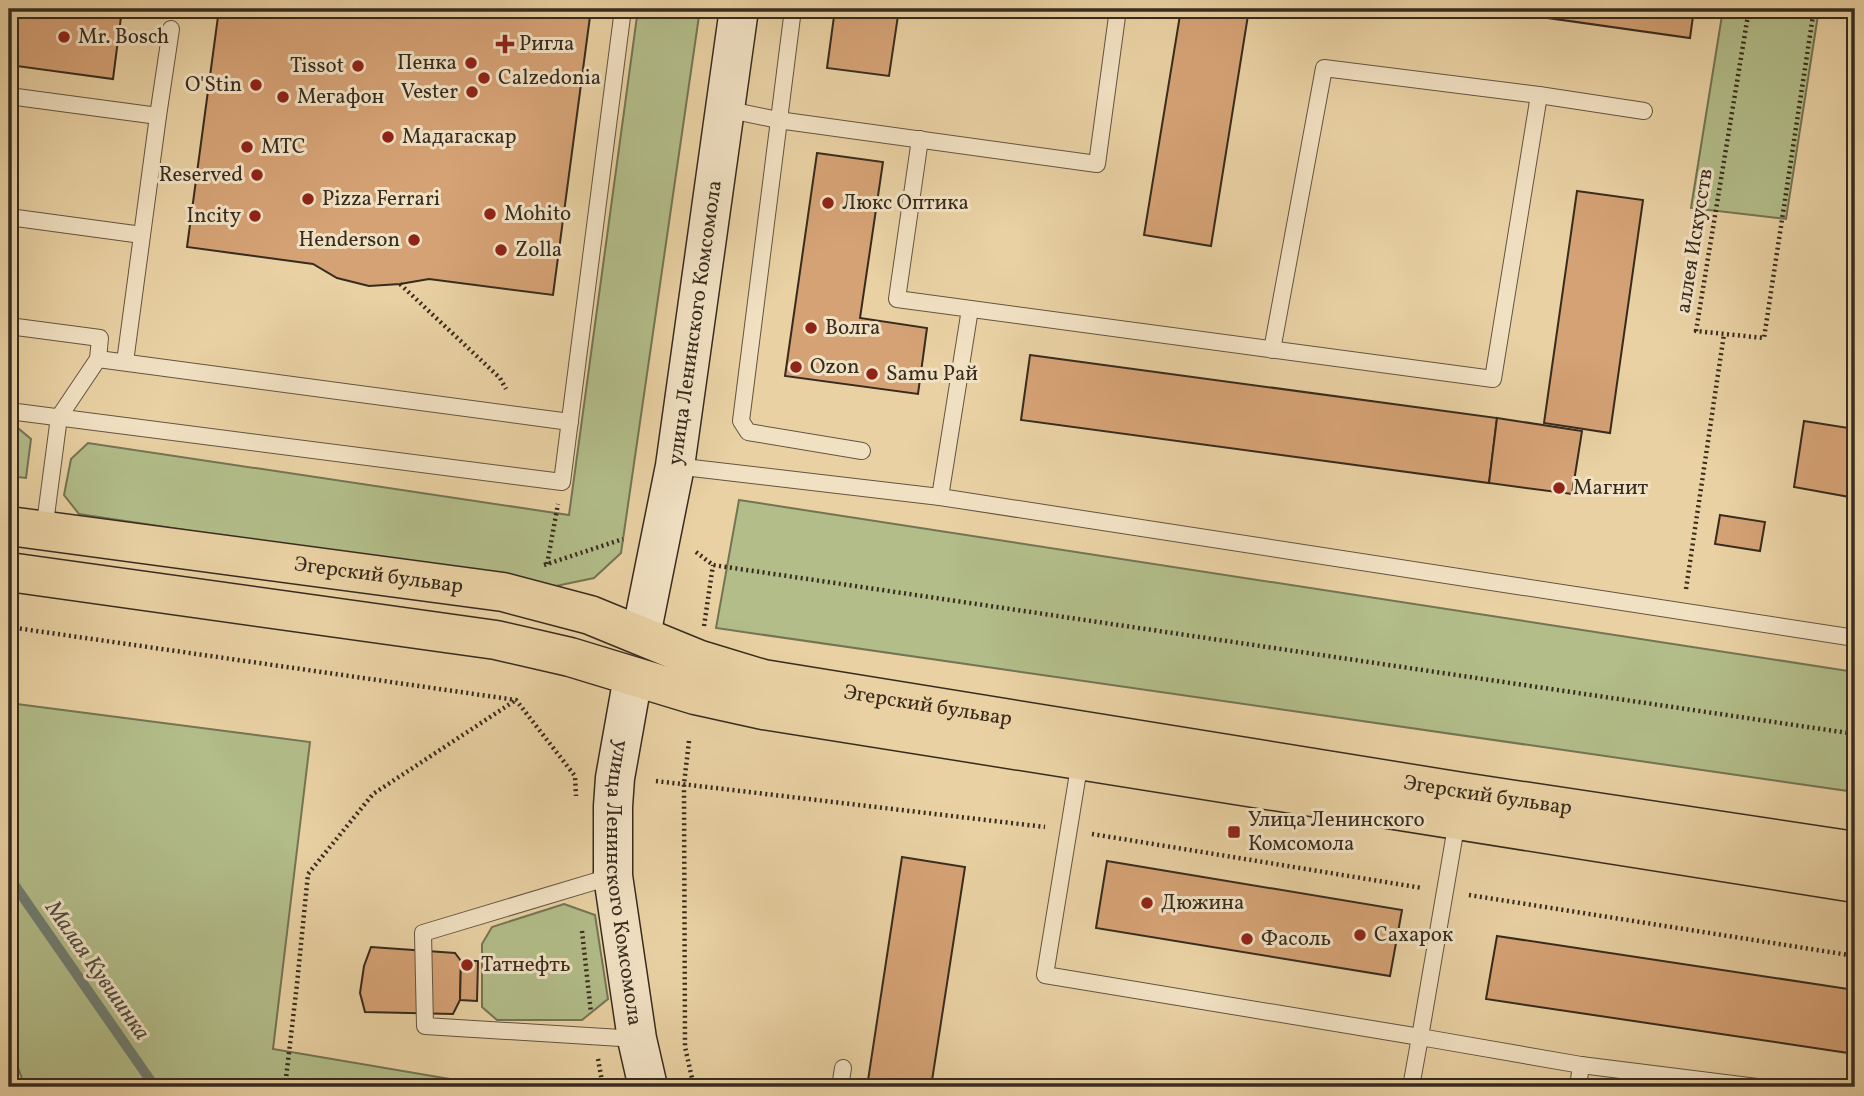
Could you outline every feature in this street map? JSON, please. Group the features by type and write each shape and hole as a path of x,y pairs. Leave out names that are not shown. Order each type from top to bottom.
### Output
{"main road":[{"name":"улица Ленинского Комсомола","path":"641,635 675,466 739,9"},
{"name":"Эгерский бульвар","path":"27,528 503,592 590,615 700,660 763,678 1460,806 1855,883"},
{"name":"Эгерский бульвар","path":"9,572 495,640 570,657 695,695 762,710 1080,761 1855,851"},
{"path":"633,677 641,635"},
{"name":"улица Ленинского Комсомола","path":"633,677 615,778 613,876 637,1039 648,1087"}],"lane":[{"path":"9,411 562,482 624,9"},
{"path":"793,9 741,421 748,432 862,451"},
{"path":"725,109 778,120 1097,164 1118,9"},
{"path":"125,362 171,29"},
{"path":"1272,350 1324,68 1644,110"},
{"path":"920,139 897,299 1493,379 1539,95"},
{"path":"9,96 158,116"},
{"path":"9,217 142,235"},
{"path":"940,497 970,309"},
{"path":"9,326 100,338 97,359 59,417 27,528"},
{"path":"97,359 570,422"},
{"path":"675,466 940,497 1855,638"},
{"path":"1080,761 1045,975 1581,1065 1758,1087"},
{"path":"1411,1087 1460,806"},
{"path":"613,876 423,933 425,1026 637,1039"},
{"path":"1578,1087 1581,1065"},
{"path":"840,1087 843,1068"}],"path":[{"name":"аллея Искусств","path":"1749,9 1696,331 1764,338 1814,9"},
{"path":"1682,611 1724,334"},
{"path":"547,565 622,540"},
{"path":"696,552 713,565 1855,734"},
{"path":"704,626 713,565"},
{"path":"9,627 516,700 575,776"},
{"path":"285,1087 308,874 373,794 516,700"},
{"path":"689,741 684,784 685,1047 694,1087"},
{"path":"656,781 1069,830 1855,956"}],"green space":[{"path":"638,9 700,9 621,553 594,578 556,586 79,514 64,495 71,459 88,443 569,515"},
{"path":"1723,9 1819,9 1786,219 1691,208"},
{"path":"9,428 19,429 31,439 26,478 9,476"},
{"path":"739,500 1855,672 1855,792 716,628"},
{"path":"9,703 310,742 273,1049 497,1087 25,1087 9,1043"},
{"path":"564,904 595,915 608,999 582,1020 497,1020 482,1007 482,944 492,927"}],"building":[{"name":"Mr. Bosch","path":"9,9 122,9 113,79 9,65"},
{"name":"Мадагаскар","path":"219,9 591,9 553,295 429,279 369,286 337,278 313,264 187,247"},
{"path":"835,9 899,9 889,76 827,68"},
{"path":"1181,9 1249,9 1211,246 1144,235"},
{"path":"1484,9 1694,9 1690,38"},
{"path":"817,153 883,162 860,318 927,328 918,394 785,376"},
{"path":"1577,191 1643,200 1610,433 1544,423"},
{"path":"1030,355 1497,418 1489,483 1021,420"},
{"path":"1497,418 1582,431 1572,494 1489,483"},
{"path":"1804,421 1855,429 1855,498 1794,487"},
{"path":"1720,515 1765,522 1760,551 1715,544"},
{"path":"902,857 965,867 931,1087 867,1087"},
{"path":"1107,861 1402,910 1390,976 1096,928"},
{"path":"1497,936 1855,990 1855,1054 1486,999"},
{"path":"371,947 455,953 461,961 460,1000 453,1014 365,1012 360,993 364,966"},
{"path":"461,961 478,961 477,1001 460,1000"}],"waterway":[{"name":"Малая Кувшинка","path":"9,877 155,1087"}],"place":[{"name":"Mr. Bosch","path":"64,37"},
{"name":"Ригла","path":"505,44"},
{"name":"Пенка","path":"471,63"},
{"name":"Tissot","path":"358,66"},
{"name":"Calzedonia","path":"484,78"},
{"name":"O'Stin","path":"256,85"},
{"name":"Vester","path":"472,92"},
{"name":"Мегафон","path":"283,97"},
{"name":"Мадагаскар","path":"388,137"},
{"name":"МТС","path":"247,147"},
{"name":"Reserved","path":"257,175"},
{"name":"Pizza Ferrari","path":"308,199"},
{"name":"Люкс Оптика","path":"828,203"},
{"name":"Mohito","path":"490,214"},
{"name":"Incity","path":"255,216"},
{"name":"Henderson","path":"414,240"},
{"name":"Zolla","path":"501,250"},
{"name":"Волга","path":"811,328"},
{"name":"Ozon","path":"796,367"},
{"name":"Samu Рай","path":"872,374"},
{"name":"Магнит","path":"1559,488"},
{"name":"Улица Ленинского Комсомола","path":"1234,832"},
{"name":"Дюжина","path":"1147,903"},
{"name":"Сахарок","path":"1360,935"},
{"name":"Фасоль","path":"1247,939"},
{"name":"Татнефть","path":"467,965"}]}
